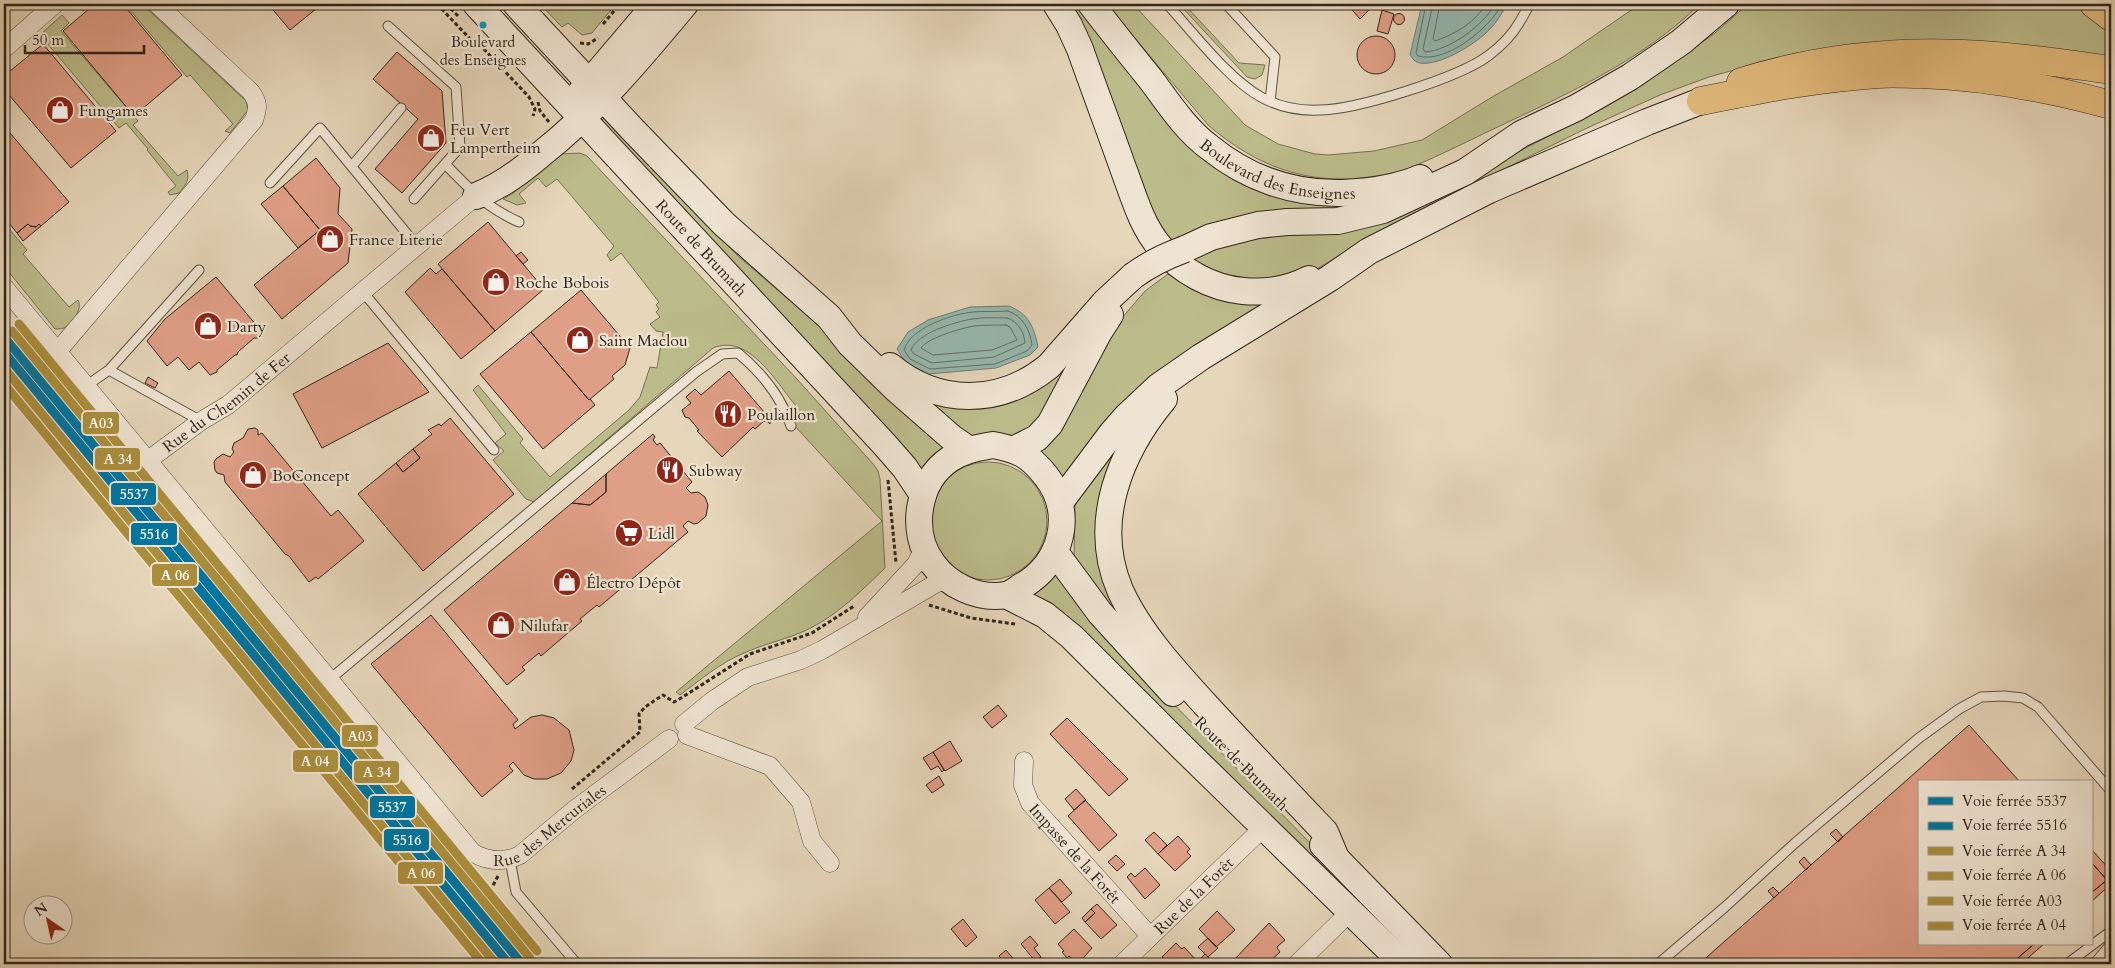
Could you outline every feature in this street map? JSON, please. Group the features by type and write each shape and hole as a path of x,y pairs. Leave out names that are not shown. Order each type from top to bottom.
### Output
{"main road":[{"name":"Route de Brumath","path":"476,4 885,445 905,468 923,495"},
{"name":"Route de Brumath","path":"516,4 724,224 829,317 850,344 896,389 968,450"},
{"path":"598,91 656,4"},
{"path":"476,196 490,180 552,125 577,112 685,4"},
{"path":"1056,4 1069,25 1080,50 1143,219 1160,247 1180,266 1195,275 1226,288 1254,292 1296,285 1490,190 1742,82 1769,74 1880,55 1962,54 2032,59 2111,70"},
{"name":"Boulevard des Enseignes","path":"1091,4 1182,120 1208,147 1240,169 1267,182 1306,192 1379,190 1408,183 1521,134"},
{"path":"829,317 859,336 905,378 922,387 960,396 995,394 1027,382 1049,366 1105,302 1161,258 1228,232 1258,225 1287,222 1338,221 1366,215 1465,172 1521,134 1576,108 1630,77 1681,42 1726,4"},
{"path":"2094,4 2111,17"},
{"path":"1701,101 1780,84 1880,74 1947,75 2012,82 2111,105"},
{"path":"1061,501 1112,433 1158,387 1201,357 1291,302 1368,251"},
{"path":"1015,449 1037,438 1044,432 1099,332 1136,279"},
{"path":"1291,302 1179,384 1152,412 1139,431 1120,468 1114,487 1108,528 1111,560 1120,590 1138,621 1192,691 1325,832 1336,858"},
{"path":"993,445 1015,449 1035,462 1049,480 1061,501 1060,539 1055,552 1044,570 1028,583 1006,595 983,594 965,590 947,579 937,570 924,548 919,531 919,512 923,495 934,475 949,460 968,450 993,445"},
{"name":"Route de Brumath","path":"1055,552 1084,593 1141,659 1439,964"},
{"name":"Route de Brumath","path":"1006,595 1045,614 1072,637 1404,964"}],"street":[{"path":"4,49 55,4"},
{"path":"57,352 254,120 258,110 258,101 251,92 157,4"},
{"name":"Rue du Chemin de Fer","path":"4,287 147,461 201,421 228,404 476,196"},
{"name":"Rue des Mercuriales","path":"147,461 468,848 480,857 510,860 527,850 574,810 669,739 666,732 670,724 677,721 685,729"},
{"path":"846,636 900,584 916,564 924,548"},
{"path":"830,863 812,841 801,802 770,766 685,729 718,697 748,676 800,660 947,579"},
{"name":"Impasse de la Forêt","path":"1024,761 1023,785 1030,803 1150,936"},
{"name":"Rue de la Forêt","path":"1122,964 1264,827"},
{"path":"1297,964 1351,911"}],"lane":[{"path":"1167,4 1236,79 1270,102 1301,110 1331,110 1413,88 1462,70 1481,61 1505,42 1530,4"},
{"path":"1226,4 1275,57 1276,66 1270,102"},
{"path":"388,26 456,87 460,148 414,199"},
{"path":"352,166 401,108"},
{"path":"270,183 320,128 417,246"},
{"path":"445,164 476,196 497,212 519,222"},
{"path":"86,386 109,370 199,270"},
{"path":"363,292 494,450"},
{"path":"329,680 696,372 722,354 738,353 757,369 783,405 791,426"},
{"path":"109,370 201,421"},
{"path":"1658,964 1795,843 1919,738 1959,709 1981,697 2004,696 2023,698 2038,707 2111,791"},
{"path":"510,860 516,892 578,964"},
{"path":"2092,946 2111,931"},
{"path":"2094,964 2111,944"},
{"path":"2068,964 2091,946"}],"path":[{"path":"437,4 472,41 482,47 529,97 535,110 533,116"},
{"path":"603,24 620,4"},
{"path":"574,41 588,44 600,36"},
{"path":"919,594 927,604 947,612 1021,626"},
{"path":"488,895 546,964"}],"green space":[{"path":"76,4 142,4 246,101 248,110 230,133 225,131 233,124 190,75 187,77 128,8 90,6 83,11"},
{"path":"540,4 616,4 592,33 582,35 568,23 562,27"},
{"path":"1064,4 1077,4 1174,127 1202,156 1217,168 1250,188 1273,196 1321,205 1346,206 1163,245 1145,212 1146,192 1138,171"},
{"path":"1106,4 1133,4 1245,125 1278,144 1315,154 1328,155 1374,151 1422,140 1492,97 1563,57 1640,4 1700,4 1679,23 1633,57 1583,85 1446,152 1410,168 1381,175 1328,178 1303,175 1279,168 1231,143 1208,125"},
{"path":"1179,4 1184,4 1239,63 1265,65 1262,75 1255,79 1247,77"},
{"path":"1748,4 2077,4 2091,18 2111,33 2111,58 1777,58 1709,77 1660,95 1585,129 1385,228 1310,273 1263,286 1184,263 1201,253 1514,154 1641,86 1715,33"},
{"path":"62,15 69,23 61,31 138,121 133,125 178,176 187,170 187,180 179,193 170,195 168,192 176,186 148,149 126,123 119,128 46,42 42,33"},
{"path":"604,118 737,255 818,325 948,445 921,471 598,124"},
{"path":"580,153 587,156 796,378 874,465 880,479 885,568 845,605 818,624 800,633 735,657 710,672 680,695 676,692 882,521 793,424 796,406 770,373 750,353 738,347 726,345 713,348 534,502 526,499 493,460 504,451 495,443 506,434 473,390 478,385 523,439 520,443 550,477 629,410 640,397 650,367 657,368 663,332 656,331 650,324 660,317 656,312 659,309 656,305 659,302 621,253 611,261 607,255 614,246 557,179 546,187 538,178 519,194 526,203 517,205 503,199 512,194 561,154"},
{"path":"4,223 27,250 23,254 69,307 78,300 79,307 76,315 71,323 64,328 55,329 4,266"},
{"path":"1168,274 1192,288 1263,303 1265,311 1063,482 1039,453 1116,325 1145,291"},
{"path":"1085,333 1043,423 1019,441 974,437 960,432 911,390 982,401"},
{"path":"1131,432 1111,474 1131,635 1074,559 1075,506 1077,499 1095,471"},
{"path":"988,462 1011,466 1030,479 1043,498 1047,521 1043,544 1030,563 1011,576 988,580 965,576 946,563 933,544 929,521 933,498 946,479 965,466"},
{"path":"1058,573 1150,680 1429,964 1416,964 1032,594 1046,585"}],"water":[{"path":"1422,4 1507,4 1493,26 1476,41 1443,59 1423,63 1414,61 1410,55"},
{"path":"1009,306 1026,317 1035,333 1038,347 1030,355 996,368 929,374 906,363 897,349 908,332 928,320 970,307"}],"building":[{"path":"268,4 322,4 290,30"},
{"path":"1347,4 1375,4 1360,19"},
{"path":"90,8 127,9 182,75 134,116 63,31"},
{"path":"1382,10 1394,14 1388,34 1377,31"},
{"path":"1399,13 1405,19 1399,25 1393,19"},
{"path":"1376,36 1390,41 1395,55 1390,69 1376,74 1362,69 1357,55 1362,41"},
{"name":"Fungames","path":"43,44 116,131 71,168 4,89 4,76"},
{"path":"397,52 442,91 446,143 402,193 375,169 418,119 373,79"},
{"path":"4,126 69,202 41,226 39,224 36,227 28,224 17,233 4,217"},
{"name":"France Literie","path":"316,158 340,188 338,214 352,229 348,263 282,319 254,285 320,230 283,186"},
{"path":"283,186 320,230 298,248 261,204"},
{"name":"Roche Bobois","path":"488,222 544,289 495,331 438,264"},
{"path":"28,224 36,227 39,224 41,226 23,241 17,233"},
{"path":"521,252 528,260 523,264 516,256"},
{"path":"430,268 436,274 442,269 495,331 461,359 405,292"},
{"name":"Darty","path":"216,277 262,332 258,338 254,338 217,372 210,375 199,362 189,370 178,357 167,366 147,341 165,319"},
{"name":"Saint Maclou","path":"581,290 630,348 625,365 612,376 614,379 589,400 531,332"},
{"path":"531,332 595,405 543,449 480,374"},
{"path":"388,343 429,392 322,448 293,394"},
{"name":"Poulaillon","path":"729,371 765,413 771,412 770,424 764,421 755,429 753,427 722,457 697,431 699,430 689,418 685,417 682,410 691,403 686,397 695,389 701,395"},
{"path":"148,377 158,383 155,388 145,383"},
{"path":"450,418 514,494 423,571 358,494 396,463 403,472 420,458 413,449 432,434 428,430 439,424 441,426"},
{"path":"255,428 258,430 258,435 262,433 331,516 338,510 364,541 318,579 316,577 309,582 225,482 224,475 217,473 215,470 214,462 216,459 223,454 230,457 234,452 232,449 234,443 243,438 248,429"},
{"path":"653,434 655,437 653,440 657,445 660,443 692,482 686,488 691,493 698,492 705,497 708,505 706,516 698,523 694,524 688,521 683,526 688,532 599,607 597,605 580,619 582,621 541,656 539,653 522,667 525,670 507,685 444,610 572,503 590,505 606,492 606,474"},
{"path":"413,449 420,458 403,472 396,463"},
{"path":"606,474 606,492 590,505 572,503"},
{"path":"431,615 518,720 513,724 515,729 531,717 542,715 554,718 569,730 574,750 571,761 561,773 547,779 534,779 524,775 513,762 509,766 513,771 482,797 371,664"},
{"path":"998,705 1007,716 992,728 983,717"},
{"path":"1067,718 1128,779 1109,796 1050,734"},
{"path":"1969,725 2018,780 1918,780 1918,946 2032,946 2011,964 1699,964"},
{"path":"950,741 962,761 945,771 933,752"},
{"path":"933,752 944,770 942,772 938,766 931,770 923,758"},
{"path":"939,776 944,785 932,793 926,785"},
{"path":"1076,789 1086,800 1074,810 1065,799"},
{"path":"1085,800 1117,835 1099,851 1068,816"},
{"path":"1836,829 1843,837 1838,842 1830,834"},
{"path":"1154,832 1167,845 1158,854 1145,840"},
{"path":"1178,836 1190,849 1187,852 1191,856 1175,871 1158,854"},
{"path":"2092,850 2111,871 2111,884 2092,901 2092,892 2107,880 2092,863"},
{"path":"1116,855 1125,864 1117,871 1108,862"},
{"path":"1804,857 1811,865 1806,870 1799,862"},
{"path":"2092,863 2107,880 2092,892"},
{"path":"1145,868 1160,885 1145,899 1127,877 1131,873 1135,877"},
{"path":"1060,879 1072,893 1062,902 1049,888"},
{"path":"1773,887 1779,893 1774,898 1768,891"},
{"path":"1049,888 1070,912 1055,924 1035,900"},
{"path":"1097,904 1117,925 1101,939 1085,922 1095,913 1091,909"},
{"path":"1091,909 1095,913 1085,922 1082,918"},
{"path":"1217,911 1235,930 1216,947 1199,929"},
{"path":"963,919 977,937 966,947 951,929"},
{"path":"1269,923 1285,940 1277,948 1280,952 1267,964 1236,964 1233,961"},
{"path":"1074,929 1092,948 1078,964 1069,956 1067,958 1058,944"},
{"path":"1030,936 1038,945 1034,948 1041,957 1035,961 1021,944"},
{"path":"1208,938 1218,948 1208,957 1198,947"},
{"path":"1176,943 1182,949 1184,947 1197,961 1194,964 1169,964 1162,957"},
{"path":"2032,946 2042,946 2021,964 2011,964"},
{"path":"1006,950 1016,962 1014,964 1006,964 999,956"},
{"path":"1205,954 1214,964 1203,964 1199,960"}],"railway":[{"path":"4,373 495,964"},
{"path":"4,388 483,964"}],"rail line":[{"name":"A03","path":"19,324 537,951"},
{"name":"5537","path":"4,337 522,964"},
{"name":"5516","path":"4,352 509,964"}],"transit line":[{"path":"12,331 530,958"},
{"path":"4,368 496,964"},
{"path":"4,384 483,964"}],"place":[{"name":"Boulevard des Enseignes","path":"483,25"},
{"name":"Fungames","path":"60,110"},
{"name":"Feu Vert Lampertheim","path":"431,138"},
{"name":"France Literie","path":"330,239"},
{"name":"Roche Bobois","path":"496,282"},
{"name":"Darty","path":"208,326"},
{"name":"Saint Maclou","path":"580,340"},
{"name":"Poulaillon","path":"728,414"},
{"name":"Subway","path":"670,470"},
{"name":"BoConcept","path":"253,475"},
{"name":"Lidl","path":"629,533"},
{"name":"Électro Dépôt","path":"567,582"},
{"name":"Nilufar","path":"501,625"}]}
